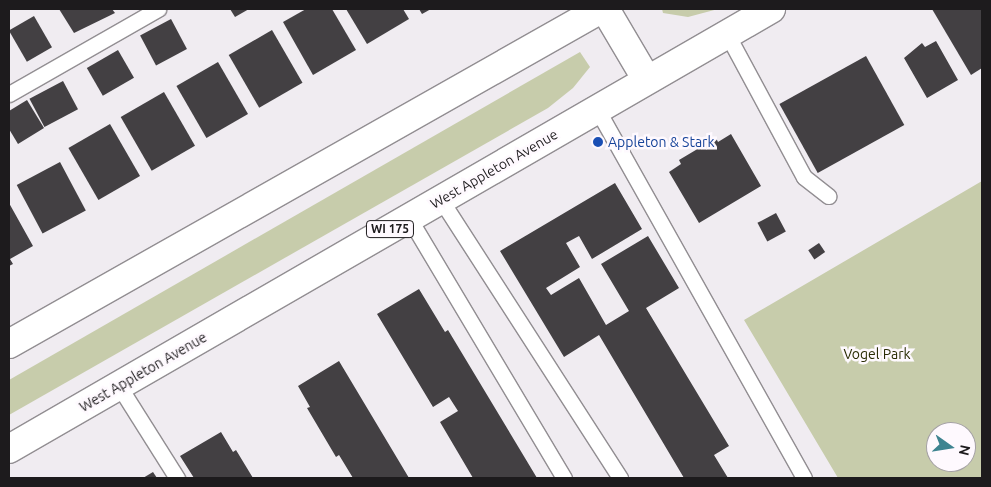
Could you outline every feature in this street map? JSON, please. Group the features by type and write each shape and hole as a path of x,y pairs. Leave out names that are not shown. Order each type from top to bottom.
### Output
{"main road":[{"path":"9,344 601,9"},
{"path":"605,9 647,80"},
{"name":"West Appleton Avenue","path":"9,449 771,9"}],"lane":[{"path":"9,94 158,9"},
{"path":"727,34 804,177 828,196"},
{"path":"597,109 804,478"},
{"path":"441,200 620,478"},
{"path":"409,218 564,478"},
{"path":"119,386 177,478"}],"green space":[{"path":"662,9 718,9 688,17 663,13"},
{"path":"580,52 590,67 573,88 548,108 9,415 9,380"},
{"name":"Vogel Park","path":"982,181 982,478 838,478 744,320"}],"building":[{"path":"59,9 112,9 115,13 74,33"},
{"path":"230,9 249,9 235,17"},
{"path":"306,9 332,9 356,50 313,75 283,22"},
{"path":"346,9 403,9 409,19 367,44"},
{"path":"419,9 431,9 422,14"},
{"path":"932,9 982,9 982,68 971,75"},
{"path":"34,16 52,47 27,62 9,30"},
{"path":"171,19 187,49 156,65 140,35"},
{"path":"272,30 302,83 259,108 229,55"},
{"path":"936,41 958,80 927,98 904,58 922,43 925,47"},
{"path":"118,50 134,78 103,96 87,68"},
{"path":"866,56 904,125 818,173 779,104"},
{"path":"218,62 248,114 206,138 176,86"},
{"path":"63,81 78,109 44,127 29,99"},
{"path":"164,92 195,146 152,171 121,117"},
{"path":"27,100 44,128 18,144 9,129 9,111"},
{"path":"110,124 140,176 98,200 68,148"},
{"path":"731,134 761,186 699,223 669,172 681,164 679,160 716,138 718,142"},
{"path":"60,162 86,211 43,234 17,185"},
{"path":"615,183 642,229 592,259 579,236 566,243 580,267 546,288 551,295 579,278 606,325 629,311 601,264 648,236 679,288 646,308 729,446 714,455 728,478 684,478 599,335 564,357 500,251"},
{"path":"9,203 33,246 10,259 13,264 9,266"},
{"path":"776,213 786,232 767,241 757,223"},
{"path":"819,243 825,252 814,259 808,250"},
{"path":"419,289 445,332 448,330 537,478 473,478 440,422 458,411 449,397 433,407 377,314"},
{"path":"339,361 409,478 353,478 339,455 336,457 307,408 310,407 298,386"},
{"path":"221,432 233,452 236,450 253,478 194,478 180,456"},
{"path":"153,472 157,478 143,478"}],"place":[{"name":"Appleton & Stark","path":"598,142"}]}
